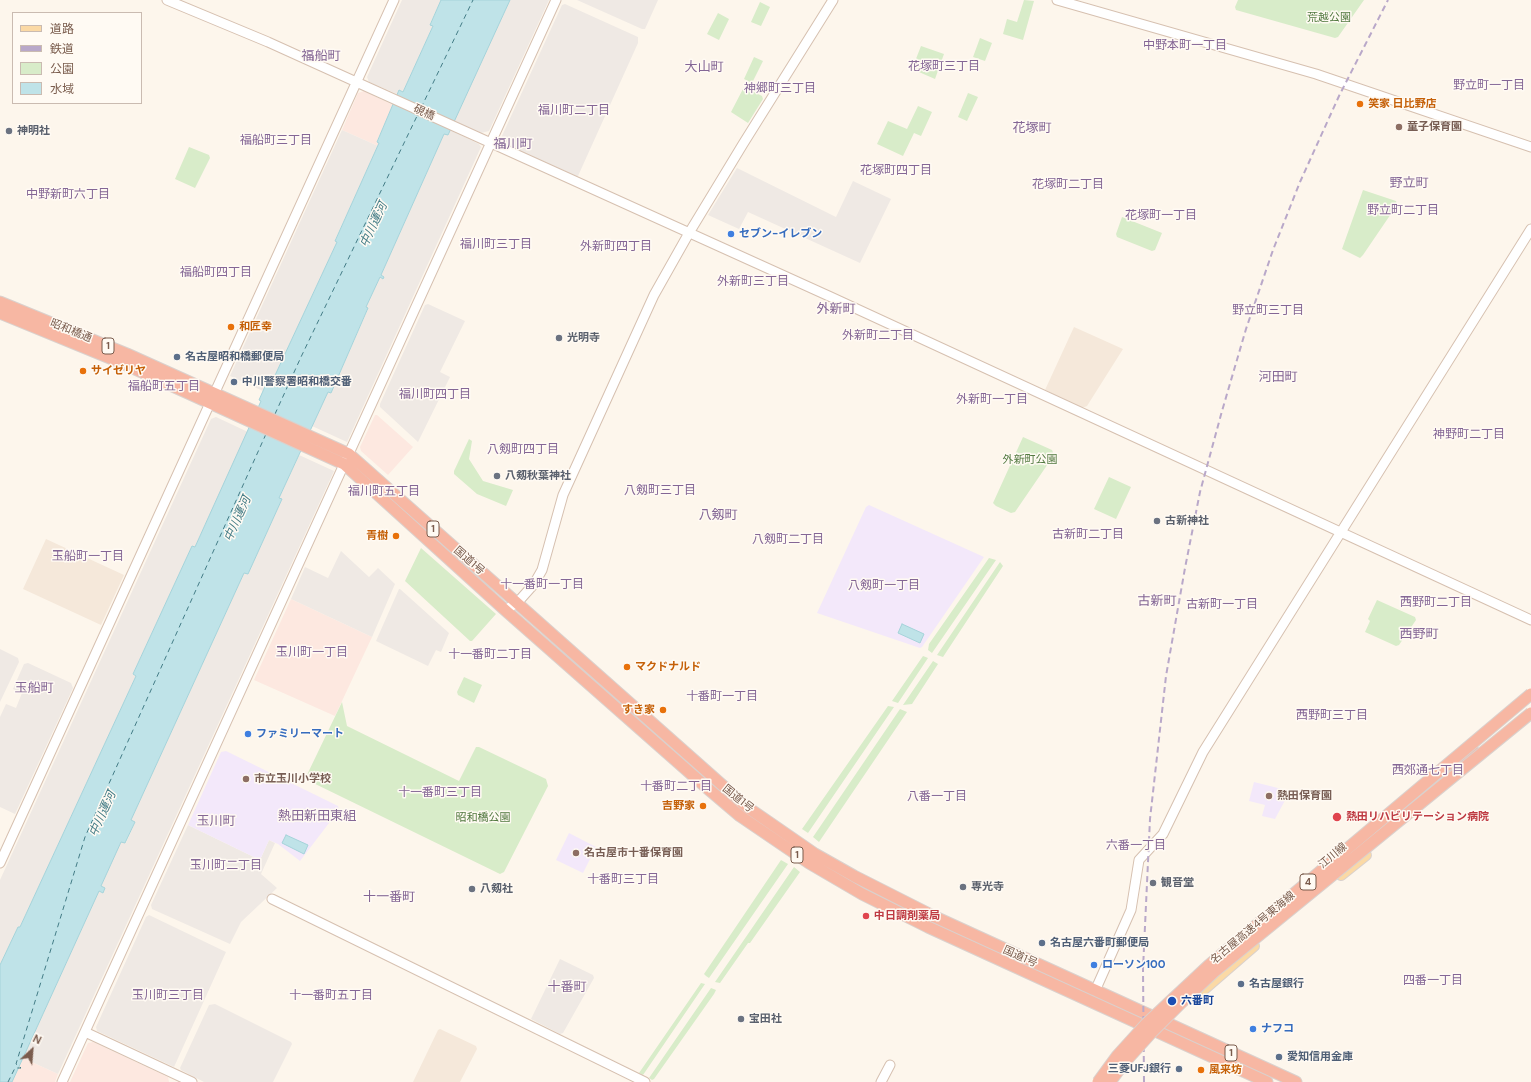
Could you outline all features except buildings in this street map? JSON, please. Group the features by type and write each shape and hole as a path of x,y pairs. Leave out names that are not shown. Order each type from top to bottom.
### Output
{"highway":[{"name":"昭和橋通","path":"0,302 127,354 249,415"},
{"name":"昭和橋通","path":"0,313 122,363 213,398"},
{"name":"国道1号","path":"249,415 346,459 517,603 747,807 792,839 854,876 894,897 973,935 1296,1082"},
{"name":"国道1号","path":"346,459 505,610 740,816 786,848 862,894 928,927 1267,1082"},
{"name":"名古屋高速4号東海線","path":"1098,1082 1117,1056 1146,1024 1192,981 1531,694"},
{"path":"1410,791 1424,786 1444,773 1520,709 1531,703"},
{"path":"1269,934 1308,890 1332,869 1524,712 1531,712"},
{"name":"名古屋高速4号東海線","path":"1110,1082 1124,1063 1152,1032 1214,972 1531,712"}],"main road":[{"name":"江川線","path":"1092,1082 1105,1064 1140,1024 1199,969 1531,689"},
{"name":"江川線","path":"1117,1082 1123,1072 1158,1032 1208,985 1531,718"}],"street":[{"name":"硯橋","path":"167,0 269,42 689,233 1531,620"},
{"path":"0,863 394,0"},
{"path":"62,1082 556,0"},
{"path":"505,610 517,603 534,584 542,570 563,495 654,295 689,233 833,0"},
{"path":"1058,0 1316,74 1531,147"},
{"path":"1095,991 1131,910 1139,860 1141,856 1157,842 1163,834 1203,752 1531,229"},
{"path":"272,899 645,1082"},
{"path":"85,1032 192,1082"},
{"path":"881,1082 890,1065"}],"shaded area":[{"path":"402,0 441,0 430,24 433,26 403,92 399,90 397,94 369,82 367,77"},
{"path":"510,0 549,0 489,131 481,133 454,121"},
{"path":"577,0 658,0 645,29 642,29"},
{"path":"565,4 638,37 638,43 578,176 503,143 501,138 562,5"},
{"path":"364,91 393,105 377,141 379,143 378,146 342,130 358,93"},
{"path":"342,130 378,146 335,240 337,242 271,384 267,382 263,391 230,376"},
{"path":"450,130 479,144 481,147 347,442 312,426 328,392 331,393 368,309 366,307 380,277 383,279 384,277 381,275 444,134 448,135"},
{"path":"737,168 836,217 853,181 891,199 860,263 748,212 739,229 708,215"},
{"path":"428,304 465,321 440,372 450,377 418,442 380,407 380,404 425,305"},
{"path":"1074,327 1123,349 1087,406 1082,408 1045,390"},
{"path":"375,415 377,415 413,447 388,475 361,451 360,447"},
{"path":"216,417 248,432 195,547 192,546 133,674 136,676 20,927 18,927 0,965 0,880 211,419"},
{"path":"299,455 334,471 58,1074 23,1058 99,891 103,893 105,888 101,886 121,841 126,843 135,822 131,820 244,573 248,574 282,499 279,498"},
{"path":"869,505 984,557 920,648 817,613 866,507"},
{"path":"46,539 124,575 101,625 23,589"},
{"path":"341,551 369,577 378,568 395,584 372,637 291,599 305,567 328,578"},
{"path":"399,589 449,633 441,652 436,650 428,666 376,641"},
{"path":"291,599 372,637 335,716 254,680"},
{"path":"0,649 18,658 19,662 0,702"},
{"path":"28,663 71,683 73,688 15,814 0,807 0,717 6,704 16,708 22,693 13,689 24,664"},
{"name":"市立玉川小学校","path":"226,751 338,806 339,810 300,861 278,844 269,840 260,860 188,825 221,752"},
{"name":"熱田保育園","path":"1254,782 1290,791 1275,819 1262,816 1265,805 1249,801"},
{"path":"188,825 260,860 269,840 275,843 261,874 277,888 241,922 230,944 152,909 151,905"},
{"name":"名古屋市十番保育園","path":"569,833 596,847 583,873 556,860"},
{"path":"149,915 226,952 174,1067 97,1031 96,1027 146,917"},
{"path":"560,959 593,975 594,978 563,1033 560,1034 531,1019"},
{"path":"215,1004 291,1042 292,1044 273,1082 204,1082 181,1070 180,1068 209,1005"},
{"path":"440,1029 476,1046 477,1049 460,1082 413,1082 438,1030"},
{"path":"93,1042 168,1077 169,1082 70,1082 88,1043"},
{"path":"23,1058 58,1074 55,1082 12,1082"}],"green space":[{"path":"1024,0 1034,1 1023,40 1003,34 1007,19 1017,22"},
{"name":"荒越公園","path":"1238,0 1364,0 1338,37 1335,38 1236,10 1235,7"},
{"path":"760,2 770,7 761,26 751,22"},
{"path":"718,13 729,19 719,40 707,34"},
{"path":"980,38 992,43 985,61 973,57"},
{"path":"921,46 944,54 935,79 912,69"},
{"path":"754,57 763,61 752,83 744,79"},
{"path":"744,87 762,96 763,99 748,123 731,112"},
{"path":"968,93 978,97 967,121 958,117"},
{"path":"918,106 932,112 921,136 914,133 903,156 877,144 888,121 907,129"},
{"path":"189,147 209,155 210,158 195,188 175,179"},
{"path":"1363,190 1396,201 1397,205 1360,258 1342,249"},
{"path":"1122,217 1162,233 1155,250 1152,251 1117,237 1116,234"},
{"name":"外新町公園","path":"1023,437 1052,450 1054,455 1015,512 1011,513 993,503"},
{"path":"469,439 472,441 469,459 483,481 513,490 506,506 477,494 454,474"},
{"path":"1109,477 1131,487 1116,519 1094,509"},
{"path":"421,548 496,614 472,641 470,641 405,581"},
{"path":"989,558 996,560 932,653 928,650 929,644"},
{"path":"1000,562 1003,566 943,657 937,655"},
{"path":"1377,600 1415,617 1416,620 1399,645 1396,646 1365,632 1370,621 1368,619"},
{"path":"923,656 928,658 898,703 892,701"},
{"path":"933,661 938,664 912,704 903,705"},
{"path":"464,677 482,685 474,703 458,695 457,692"},
{"name":"昭和橋公園","path":"342,702 347,726 459,781 476,747 479,747 546,779 548,786 504,872 500,874 305,779"},
{"path":"888,706 894,707 808,833 802,829"},
{"path":"900,709 907,712 819,842 813,837"},
{"path":"781,860 788,864 709,978 704,974"},
{"path":"794,867 800,872 720,983 715,982"},
{"path":"701,983 705,984 643,1075 639,1073"},
{"path":"711,988 716,990 714,994 652,1080 649,1078"}],"water":[{"name":"中川運河","path":"441,0 510,0 448,135 444,134 381,275 384,277 383,279 380,277 366,307 368,308 331,393 328,392 279,498 282,499 248,574 244,573 131,820 135,822 125,843 121,842 101,886 105,888 103,893 99,891 12,1082 0,1082 0,965 18,927 20,927 136,676 133,674 192,546 195,547 261,401 259,400 267,382 271,384 337,242 335,241 379,143 377,142 399,90 403,92 433,26 430,25"},
{"path":"902,624 924,634 920,643 898,633"},
{"path":"286,835 308,845 304,854 282,843"}],"ferry route":[{"path":"421,108 473,0"},
{"path":"275,414 418,114"},
{"path":"8,1082 15,1068 21,1068 16,1064 85,837 266,434"}],"railway":[{"path":"1144,1082 1143,969 1150,819 1166,676 1200,492 1246,329 1273,250 1300,182 1339,96 1388,0"}],"place":[{"name":"笑家 日比野店","path":"1360,104"},
{"name":"童子保育園","path":"1399,127"},
{"name":"神明社","path":"9,131"},
{"name":"セブン-イレブン","path":"731,234"},
{"name":"和匠幸","path":"231,327"},
{"name":"光明寺","path":"559,338"},
{"name":"名古屋昭和橋郵便局","path":"177,357"},
{"name":"サイゼリヤ","path":"83,371"},
{"name":"中川警察署昭和橋交番","path":"234,382"},
{"name":"八剱秋葉神社","path":"497,476"},
{"name":"古新神社","path":"1157,521"},
{"name":"青樹","path":"396,536"},
{"name":"マクドナルド","path":"627,667"},
{"name":"すき家","path":"663,710"},
{"name":"ファミリーマート","path":"248,734"},
{"name":"市立玉川小学校","path":"246,779"},
{"name":"熱田保育園","path":"1269,796"},
{"name":"吉野家","path":"703,806"},
{"name":"熱田リハビリテーション病院","path":"1337,817"},
{"name":"名古屋市十番保育園","path":"576,853"},
{"name":"観音堂","path":"1153,883"},
{"name":"専光寺","path":"963,887"},
{"name":"八剱社","path":"472,889"},
{"name":"中日調剤薬局","path":"866,916"},
{"name":"名古屋六番町郵便局","path":"1042,943"},
{"name":"ローソン100","path":"1094,965"},
{"name":"名古屋銀行","path":"1241,984"},
{"name":"六番町","path":"1172,1001"},
{"name":"宝田社","path":"741,1019"},
{"name":"ナフコ","path":"1253,1029"},
{"name":"愛知信用金庫","path":"1279,1057"},
{"name":"三菱UFJ銀行","path":"1179,1069"},
{"name":"風来坊","path":"1201,1070"}],"district":[{"name":"中野本町一丁目","path":"1185,46"},
{"name":"福船町","path":"321,57"},
{"name":"花塚町三丁目","path":"944,67"},
{"name":"大山町","path":"704,68"},
{"name":"野立町一丁目","path":"1489,86"},
{"name":"神郷町三丁目","path":"780,89"},
{"name":"福川町二丁目","path":"574,111"},
{"name":"花塚町","path":"1032,129"},
{"name":"福船町三丁目","path":"276,141"},
{"name":"福川町","path":"513,145"},
{"name":"花塚町四丁目","path":"896,171"},
{"name":"野立町","path":"1409,184"},
{"name":"花塚町二丁目","path":"1068,185"},
{"name":"中野新町六丁目","path":"68,195"},
{"name":"野立町二丁目","path":"1403,211"},
{"name":"花塚町一丁目","path":"1161,216"},
{"name":"福川町三丁目","path":"496,245"},
{"name":"外新町四丁目","path":"616,247"},
{"name":"福船町四丁目","path":"216,273"},
{"name":"外新町三丁目","path":"753,282"},
{"name":"外新町","path":"836,310"},
{"name":"野立町三丁目","path":"1268,311"},
{"name":"外新町二丁目","path":"878,336"},
{"name":"河田町","path":"1278,378"},
{"name":"福船町五丁目","path":"164,387"},
{"name":"福川町四丁目","path":"435,395"},
{"name":"外新町一丁目","path":"992,400"},
{"name":"神野町二丁目","path":"1469,435"},
{"name":"八剱町四丁目","path":"523,450"},
{"name":"八剱町三丁目","path":"660,491"},
{"name":"福川町五丁目","path":"384,492"},
{"name":"八剱町","path":"718,516"},
{"name":"古新町二丁目","path":"1088,535"},
{"name":"八剱町二丁目","path":"788,540"},
{"name":"玉船町一丁目","path":"88,557"},
{"name":"十一番町一丁目","path":"542,585"},
{"name":"八剱町一丁目","path":"884,586"},
{"name":"古新町","path":"1157,602"},
{"name":"西野町二丁目","path":"1436,603"},
{"name":"古新町一丁目","path":"1222,605"},
{"name":"西野町","path":"1419,635"},
{"name":"玉川町一丁目","path":"312,653"},
{"name":"十一番町二丁目","path":"490,655"},
{"name":"玉船町","path":"34,689"},
{"name":"十番町一丁目","path":"722,697"},
{"name":"西野町三丁目","path":"1332,716"},
{"name":"西郊通七丁目","path":"1428,771"},
{"name":"十番町二丁目","path":"676,787"},
{"name":"十一番町三丁目","path":"440,793"},
{"name":"八番一丁目","path":"937,797"},
{"name":"熱田新田東組","path":"317,817"},
{"name":"玉川町","path":"216,822"},
{"name":"六番一丁目","path":"1136,846"},
{"name":"玉川町二丁目","path":"226,866"},
{"name":"十番町三丁目","path":"623,880"},
{"name":"十一番町","path":"389,898"},
{"name":"四番一丁目","path":"1433,981"},
{"name":"十番町","path":"567,988"},
{"name":"玉川町三丁目","path":"168,996"},
{"name":"十一番町五丁目","path":"331,996"}]}
